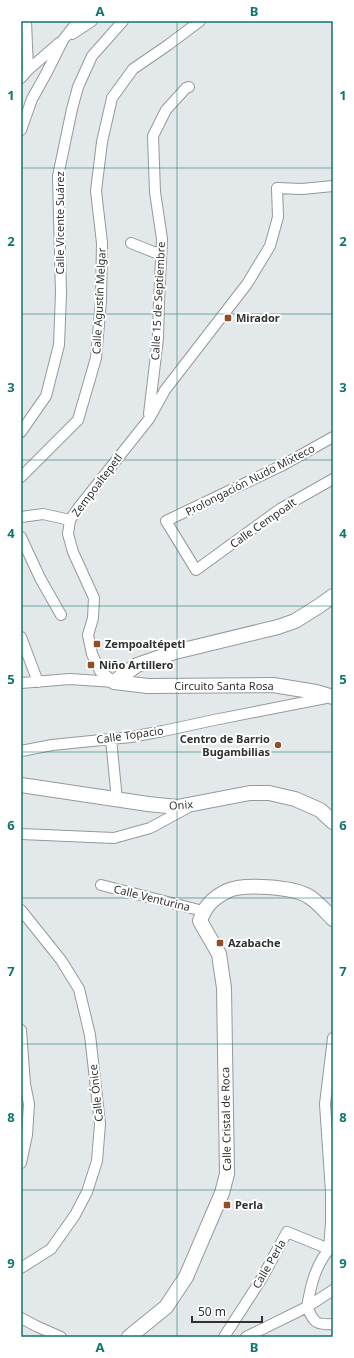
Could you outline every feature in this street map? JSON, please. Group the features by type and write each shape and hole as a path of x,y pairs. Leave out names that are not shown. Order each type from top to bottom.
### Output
{"street":[{"path":"26,21 28,70"},
{"path":"21,130 32,99 63,40 78,21"},
{"path":"21,78 28,70 63,40 92,21"},
{"name":"Calle Vicente Suárez","path":"21,432 46,396 59,345 61,293 58,176 72,109 78,88 92,56 123,21"},
{"name":"Calle Agustín Melgar","path":"21,477 78,420 96,358 101,301 102,243 96,191 102,142 112,98 133,69 200,21"},
{"name":"Calle 15 de Septiembre","path":"149,419 158,338 158,302 162,255 162,239 155,192 153,136 166,110 186,88 189,87"},
{"name":"Zempoaltepetl","path":"114,682 100,672 92,654 88,635 93,618 94,598 73,552 68,534 70,520 149,419 165,390 247,284 270,246 278,217 277,188 302,189 333,186"},
{"path":"131,243 162,255"},
{"name":"Prolongación Nudo Mixteco","path":"196,570 166,521 283,465 333,437"},
{"name":"Calle Cempoalt","path":"196,570 280,509 333,479"},
{"path":"21,517 43,514 70,520"},
{"path":"21,537 40,578 60,615"},
{"path":"21,683 70,679 114,682 137,665 176,652 278,627 295,621 333,596"},
{"path":"21,637 38,682"},
{"name":"Circuito Santa Rosa","path":"114,682 148,686 273,685 316,692 333,697"},
{"name":"Calle Topacio","path":"21,751 52,744 110,739 162,731 333,697"},
{"path":"110,739 118,800"},
{"name":"Onix","path":"21,785 118,800 176,807 250,793 268,793 295,799 320,810 333,822"},
{"path":"21,834 114,838 150,828 193,805"},
{"name":"Calle Venturina","path":"101,885 202,916"},
{"path":"202,916 212,900 229,890 254,886 284,888 309,896 333,919"},
{"name":"Calle Ónice","path":"21,910 62,960 79,989 90,1035 100,1124 97,1161 87,1192 75,1215 51,1250 21,1268"},
{"name":"Calle Cristal de Roca","path":"129,1337 166,1307 186,1278 222,1193 227,1174 224,988 219,954 202,916"},
{"path":"21,1030 25,1084 29,1104 27,1135 21,1163"},
{"path":"333,1038 325,1104 330,1192 331,1247 318,1266 311,1285 306,1307 312,1320 322,1325 333,1324"},
{"name":"Calle Perla","path":"224,1337 262,1278 287,1232 331,1247"},
{"path":"246,1337 306,1307 333,1290"},
{"path":"21,1318 61,1337"}],"place":[{"name":"Mirador","path":"228,318"},
{"name":"Zempoaltépetl","path":"97,644"},
{"name":"Niño Artillero","path":"91,665"},
{"name":"Centro de Barrio Bugambilias","path":"278,745"},
{"name":"Azabache","path":"220,943"},
{"name":"Perla","path":"227,1205"}]}
